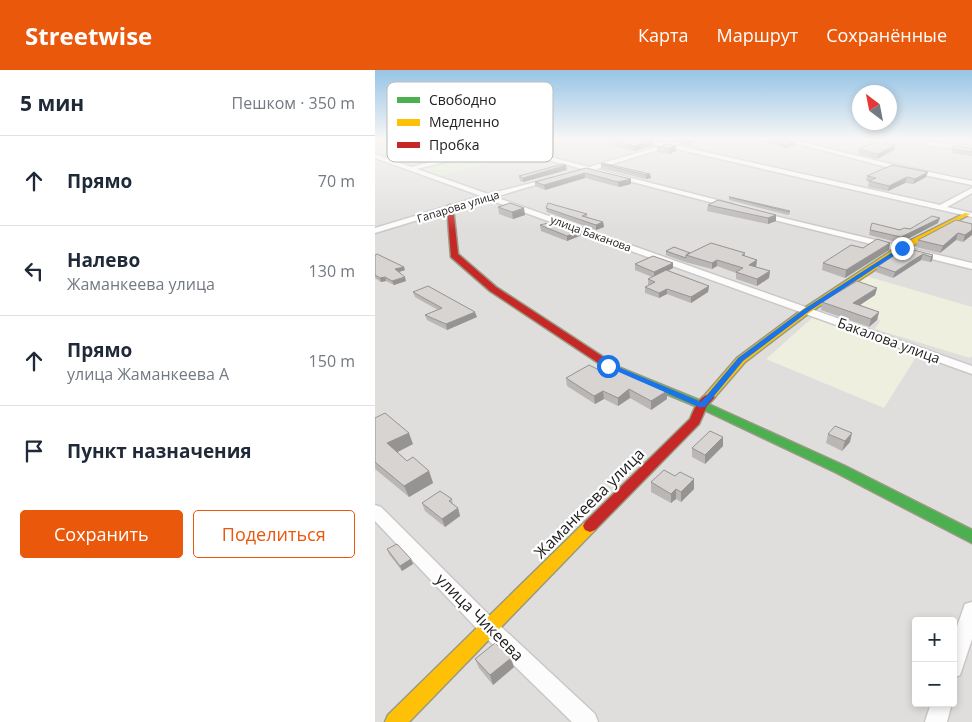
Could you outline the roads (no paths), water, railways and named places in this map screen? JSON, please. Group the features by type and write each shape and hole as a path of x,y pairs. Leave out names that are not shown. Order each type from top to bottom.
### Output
{"street":[{"name":"улица Баканова","path":"414,170 806,311"},
{"path":"572,173 583,170"},
{"path":"594,170 743,209"},
{"path":"780,170 969,214"},
{"path":"912,170 972,183"},
{"name":"Гапарова улица","path":"375,231 450,207 555,178"},
{"path":"942,207 972,190"},
{"path":"450,207 454,255 493,289 608,366 841,469 972,537"},
{"path":"752,212 972,266"},
{"name":"Жаманкеева улица","path":"395,722 695,421 702,406 741,360 806,311 902,248 969,214"},
{"name":"Бакалова улица","path":"806,311 972,370"},
{"name":"улица Чикеева","path":"375,510 488,627 587,722"},
{"path":"955,662 972,610"},
{"path":"935,722 941,707"}]}
